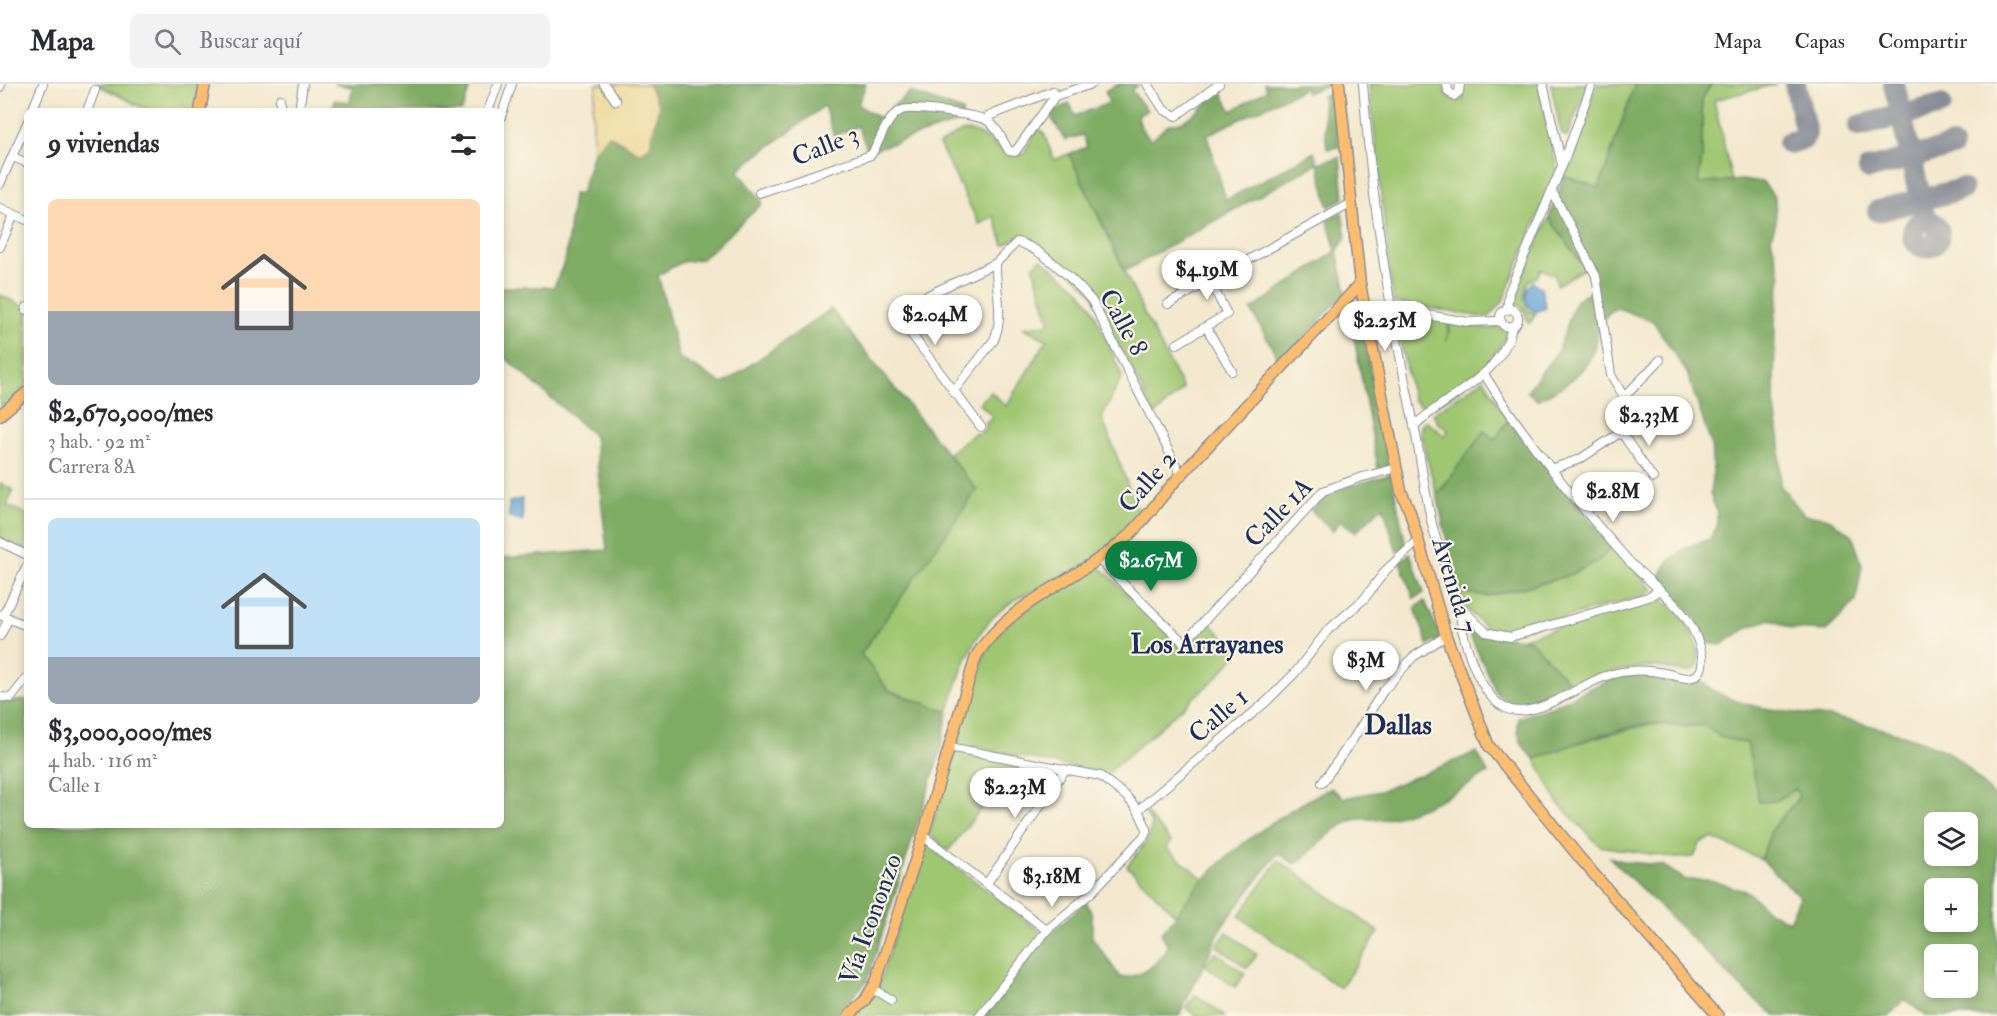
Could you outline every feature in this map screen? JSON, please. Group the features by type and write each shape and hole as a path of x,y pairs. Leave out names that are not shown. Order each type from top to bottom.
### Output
{"main road":[{"path":"201,108 205,84"},
{"name":"Avenida 7","path":"1339,84 1360,284 1397,468 1446,636 1489,746 1500,763 1718,1016"},
{"name":"Calle 2","path":"924,834 976,656 987,639 1018,609 1100,561 1130,534 1180,475 1258,395 1360,284"},
{"path":"0,415 24,395"},
{"name":"Vía Icononzo","path":"849,1016 873,989 924,834"}],"street":[{"path":"33,108 43,84"},
{"path":"299,108 303,84"},
{"path":"489,108 498,84"},
{"path":"504,108 512,84"},
{"path":"604,84 616,101"},
{"path":"989,116 1053,90 1092,84"},
{"path":"1148,84 1164,110 1176,116 1219,84"},
{"path":"1363,84 1377,209 1392,309 1433,529 1461,608 1461,626 1472,660 1493,700 1512,710 1531,710 1602,678 1625,671 1664,673 1686,678 1698,672 1703,658 1688,620 1610,540 1551,469 1508,414 1484,374"},
{"path":"1447,84 1448,92 1454,96 1459,92 1460,84"},
{"path":"1544,84 1562,166"},
{"path":"1507,310 1509,292 1562,166 1592,84"},
{"path":"88,108 95,90"},
{"name":"Calle 3","path":"759,193 871,155 889,121 900,110 914,107 980,117 994,127 1009,151 1015,152 1053,90"},
{"path":"280,99 280,108"},
{"path":"0,184 24,130"},
{"path":"13,157 24,162"},
{"path":"1552,191 1596,276 1611,375 1633,416 1623,435"},
{"path":"1168,304 1350,204"},
{"path":"0,208 24,219"},
{"path":"0,247 14,215"},
{"name":"Calle 8","path":"996,263 1017,242 1029,244 1078,285 1092,301 1180,475"},
{"path":"953,392 994,340 998,330 1002,314 995,282 996,263 894,311 953,392 981,427"},
{"path":"1177,344 1227,314 1210,280"},
{"path":"1392,309 1468,322 1501,321 1504,325 1512,326"},
{"path":"1414,426 1484,374 1508,340 1512,326 1517,321 1517,315 1512,310 1507,310 1502,313 1501,321"},
{"path":"1206,327 1232,371"},
{"path":"1624,397 1660,360"},
{"path":"1551,469 1580,459 1618,434 1623,435"},
{"path":"1623,435 1653,478"},
{"name":"Calle 1A","path":"1100,561 1184,643 1323,491 1359,477 1397,468"},
{"name":"Calle 1","path":"1138,810 1266,702 1295,673 1328,630 1364,599 1386,570 1418,541"},
{"path":"0,542 24,554"},
{"path":"0,636 4,616 24,573"},
{"path":"1461,608 1486,632 1510,637 1648,597 1658,591"},
{"path":"4,616 24,625"},
{"path":"1322,783 1383,691 1413,657 1446,636"},
{"path":"1,698 10,698 24,682"},
{"path":"949,747 1100,776 1126,796 1138,810 1147,829 1145,835 1092,892 1047,930 979,1016"},
{"path":"987,883 1065,770"},
{"path":"924,834 1047,930"},
{"path":"873,989 891,999"}],"green space":[{"path":"96,84 200,84 201,96 196,108 143,108"},
{"path":"334,84 471,84 463,108 333,108 334,100 350,102 352,87"},
{"path":"648,84 866,84 858,105 879,118 910,92 962,111 963,121 868,151 858,126 834,136 824,106 738,170 763,203 702,259 682,262 658,275 679,358 723,384 831,309 977,490 861,654 888,690 948,712 940,753 867,981 836,1016 0,1016 0,702 24,700 24,828 504,828 504,558 607,550 594,436 504,357 504,287 554,287 566,257 573,194 581,194 593,152 609,135 640,153"},
{"path":"1119,84 1138,85 1131,90 1147,110 1138,116 1141,128 1151,140 1169,124 1190,117 1220,90 1232,111 1267,90 1264,84 1332,84 1306,93 1305,88 1207,135 1226,200 1314,152 1318,163 1125,271 1069,154 1087,147 1083,135 1065,140 1048,112 1070,104 1075,116 1109,103 1105,91"},
{"path":"1369,84 1445,84 1445,94 1457,101 1463,100 1462,84 1539,84 1557,170 1502,303 1488,318 1393,302"},
{"path":"1551,84 1588,84 1567,137 1561,133"},
{"path":"1597,84 1635,84 1599,188 1564,176"},
{"path":"1635,84 1712,84 1702,97 1702,157 1698,184 1741,180 1763,182 1775,198 1776,222 1771,238 1781,277 1775,321 1774,401 1780,442 1780,485 1804,515 1826,517 1852,535 1862,564 1856,601 1827,631 1792,629 1770,619 1747,628 1721,645 1706,643 1695,617 1658,579 1668,562 1685,548 1710,539 1717,527 1717,513 1710,493 1713,472 1711,444 1687,373 1653,321 1617,308 1604,318 1589,360 1573,379 1537,400 1527,391 1558,351 1576,300 1596,289 1585,268 1549,218 1564,176 1599,188"},
{"path":"1712,84 1777,84 1714,100 1732,181 1698,184 1702,157 1702,97"},
{"path":"1334,93 1339,147 1327,149 1322,96"},
{"path":"1038,128 1044,134 1054,160 1069,154 1144,313 1183,389 1155,415 1092,293 1057,260 1035,244 1017,238 1004,245 994,216 979,224 939,144 966,131 980,134 1006,151 1023,154"},
{"path":"1340,157 1344,198 1329,207 1318,163"},
{"path":"1342,212 1346,238 1337,251 1346,292 1281,363 1251,310 1336,251 1327,219"},
{"path":"1549,218 1585,268 1557,285 1555,275 1541,269 1537,277 1528,281 1525,299 1529,311 1536,314 1529,324 1523,309 1513,301 1513,297"},
{"path":"1041,259 1078,288 1091,305 1122,376 1102,418 1139,514 1112,544 1089,562 1007,605 987,624 968,655 948,712 888,690 860,654 977,490 948,454 975,433 977,435 987,428 985,424 993,417 979,403 991,392 1006,406 1047,340 1024,328 1050,323 1033,267"},
{"path":"0,295 24,307 24,388 0,408"},
{"path":"1357,301 1389,467 1378,469 1348,304"},
{"path":"1394,313 1449,322 1447,342 1450,323 1490,329 1499,326 1507,333 1491,358 1471,380 1436,405 1424,409 1413,399"},
{"path":"1484,379 1508,420 1495,440 1485,431 1437,495 1420,433 1422,423 1426,421 1445,436 1448,430 1437,422 1433,413"},
{"path":"1508,420 1613,547 1596,562 1572,574 1547,582 1487,596 1458,592 1437,495 1484,431 1495,440"},
{"path":"1391,474 1405,541 1404,546 1397,552 1383,506 1356,532 1341,521 1332,531 1311,510 1328,493"},
{"path":"0,483 13,490 7,506 24,513 24,549 0,538"},
{"path":"1613,547 1653,590 1646,595 1511,633 1488,629 1465,608 1458,592 1487,596 1547,582 1572,574"},
{"path":"1410,553 1424,593 1414,599 1400,562"},
{"path":"1099,566 1184,650 1209,622 1239,652 1216,678 1107,774 957,744 970,689 977,670 996,637 1023,611"},
{"path":"1659,596 1681,615 1692,633 1698,648 1699,663 1691,671 1659,667 1636,668 1605,675 1574,688 1530,640 1523,638"},
{"path":"1425,601 1441,639 1428,645 1415,608"},
{"path":"1465,624 1486,634 1530,640 1574,688 1535,704 1525,705 1506,701 1497,694"},
{"path":"1648,676 1678,683 1701,682 1717,693 1753,706 1851,721 1909,737 1951,754 1966,766 1997,800 1997,1016 1926,1016 1904,999 1889,1016 1776,1016 1747,993 1609,857 1626,862 1662,865 1686,880 1710,880 1748,892 1769,912 1789,921 1800,897 1761,859 1772,829 1799,797 1796,788 1776,801 1759,802 1747,743 1720,737 1704,725 1648,724 1633,727 1577,743 1535,759 1523,745 1519,735 1519,717 1552,707 1614,677"},
{"path":"1651,724 1687,727 1704,725 1720,737 1747,743 1776,801 1796,788 1799,797 1772,829 1761,859 1712,838 1701,842 1694,857 1676,858 1600,846 1558,803 1535,759 1581,741"},
{"path":"955,751 1022,764 996,807 987,801 948,851 929,834"},
{"path":"1477,752 1488,773 1451,794 1401,815 1382,819 1358,819 1345,824 1337,828 1295,864 1278,853 1223,925 1179,1016 985,1016 1051,933 1086,901 1092,915 1092,937 1120,977 1136,975 1149,969 1164,952 1168,945 1161,933 1204,879 1247,840 1281,817 1331,788 1344,798 1380,791"},
{"path":"1142,808 1171,842 1166,848 1204,879 1176,915 1127,866 1146,842 1152,825"},
{"path":"925,843 1048,937 985,1016 854,1016 878,987"},
{"path":"1279,860 1379,932 1340,988 1239,916"},
{"path":"1227,932 1257,955 1247,968 1217,946"},
{"path":"1215,952 1245,974 1235,987 1205,965"},
{"path":"1196,995 1225,1016 1197,1016 1186,1008"}],"sand":[{"path":"597,84 648,84 659,106 650,146 640,153 609,135 593,152 593,107"}],"water":[{"path":"1533,282 1541,288 1546,308 1535,312 1526,297 1527,289"},
{"path":"522,499 523,521 509,518 509,502"}],"taxiway":[{"path":"1788,143 1803,139 1806,133 1795,84"},
{"path":"1894,84 1924,215 1921,222"},
{"path":"1859,126 1941,105"},
{"path":"1869,169 1952,146"},
{"path":"1878,211 1962,189"},
{"path":"1926,221 1935,225 1939,234 1935,243 1926,247 1917,243 1913,234 1917,225 1926,221"}],"district":[{"name":"Los Arrayanes","path":"1207,644"},
{"name":"Dallas","path":"1398,725"}]}
